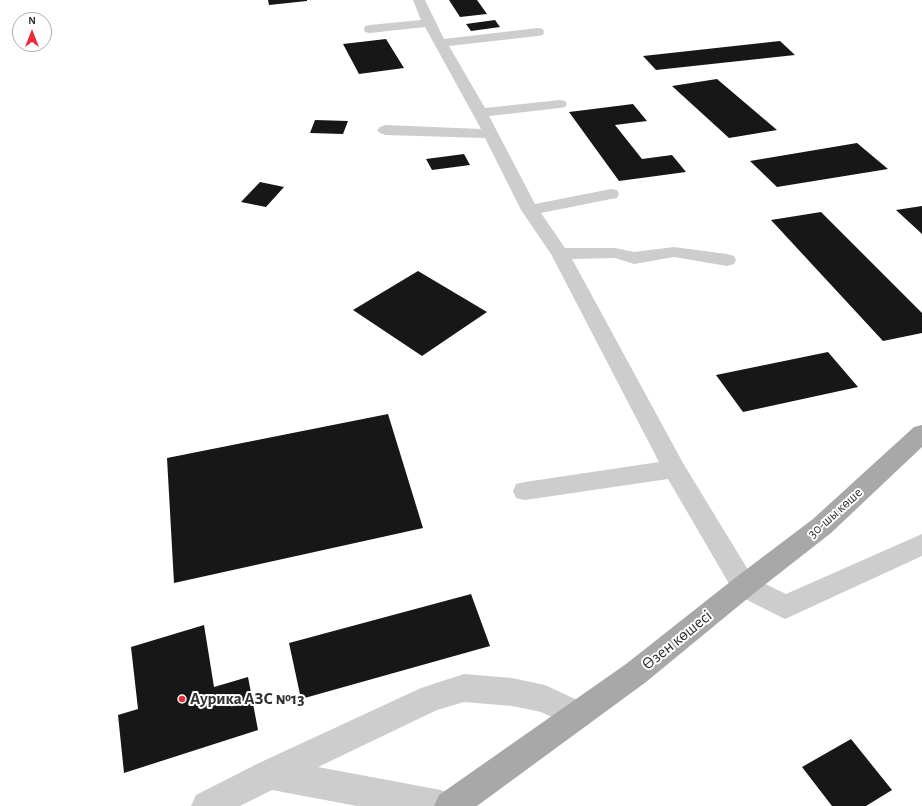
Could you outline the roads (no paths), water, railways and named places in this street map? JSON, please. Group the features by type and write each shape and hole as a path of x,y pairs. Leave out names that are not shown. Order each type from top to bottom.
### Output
{"main road":[{"name":"30-шы көше","path":"744,586 822,526 922,433"},
{"name":"Өзен көшесі","path":"450,806 636,673 744,586"}],"street":[{"path":"419,0 429,23 480,113 530,210 560,254 674,469 744,586 785,607 922,544"},
{"path":"370,28 429,23"},
{"path":"440,43 538,32"},
{"path":"480,113 560,104"},
{"path":"385,130 491,134"},
{"path":"530,210 611,194"},
{"path":"560,254 615,253 634,258 674,252 727,260"},
{"path":"525,491 674,469"},
{"path":"207,806 270,774 431,698 464,688 512,692 545,699 578,715"},
{"path":"270,774 441,806"}],"place":[{"name":"Аурика АЗС №13","path":"182,699"}]}
